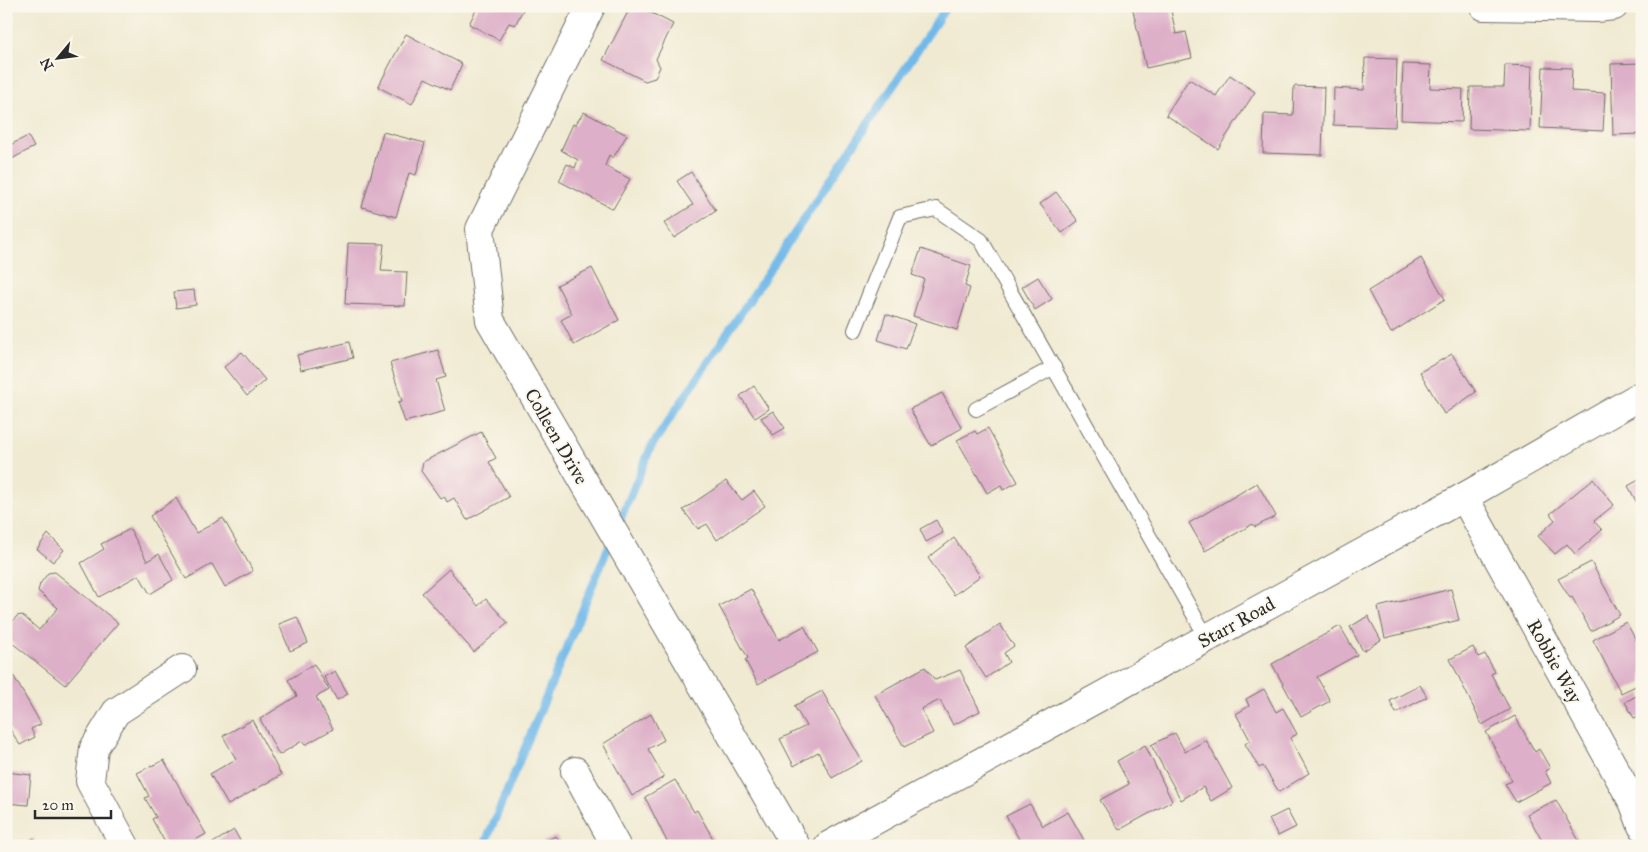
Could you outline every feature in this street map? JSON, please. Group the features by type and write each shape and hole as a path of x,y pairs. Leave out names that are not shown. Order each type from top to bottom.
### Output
{"street":[{"name":"Colleen Drive","path":"591,6 480,229 490,320 796,846"},
{"path":"1484,6 1596,8 1614,6"},
{"name":"Starr Road","path":"828,846 1642,396"},
{"name":"Robbie Way","path":"1464,496 1634,804 1642,826"},
{"path":"125,846 90,781 94,748 116,712 182,669"},
{"path":"575,771 616,846"}],"lane":[{"path":"855,330 900,216 936,209 981,240 1207,638"},
{"path":"976,409 1054,367"}],"building":[{"path":"478,6 525,6 515,25 509,23 499,40 469,24"},
{"path":"631,6 638,6 673,24 656,59 660,67 655,78 645,81 603,60"},
{"path":"1132,6 1170,6 1176,34 1186,32 1192,58 1146,68"},
{"path":"406,34 462,64 450,90 425,78 412,104 378,87"},
{"path":"1365,58 1397,59 1395,127 1333,125 1334,88 1364,90"},
{"path":"1642,63 1642,134 1613,135 1611,64"},
{"path":"1403,64 1431,65 1430,88 1463,89 1462,122 1401,120"},
{"path":"1505,65 1532,66 1530,131 1469,129 1470,87 1504,87"},
{"path":"1543,67 1572,68 1571,91 1605,93 1603,131 1540,128"},
{"path":"1230,75 1255,92 1218,149 1166,115 1189,79 1216,96"},
{"path":"1294,86 1324,87 1322,155 1263,153 1264,114 1293,115"},
{"path":"584,112 627,135 613,158 609,155 605,166 630,179 613,209 559,181 567,164 575,168 578,160 561,150 573,124 575,125"},
{"path":"383,132 425,143 416,175 409,173 396,217 362,207"},
{"path":"28,136 34,147 6,162 6,147"},
{"path":"691,172 716,211 674,238 664,223 693,205 677,181"},
{"path":"1056,192 1078,221 1062,233 1040,204"},
{"path":"348,243 384,244 381,271 407,272 405,306 345,304"},
{"path":"921,249 971,266 965,286 970,288 957,330 913,316 924,279 912,275"},
{"path":"1421,258 1445,299 1391,333 1368,291"},
{"path":"592,268 619,320 574,345 561,320 572,314 557,285"},
{"path":"1038,277 1052,299 1035,310 1022,287"},
{"path":"194,290 196,305 176,308 174,292"},
{"path":"886,314 915,324 906,349 878,340"},
{"path":"349,342 353,358 301,370 297,355"},
{"path":"438,350 446,377 436,380 445,411 405,422 398,402 402,401 390,363"},
{"path":"242,352 265,380 247,396 224,367"},
{"path":"1452,354 1476,392 1444,414 1420,372"},
{"path":"754,386 769,409 755,418 740,396"},
{"path":"942,393 962,428 931,446 910,409"},
{"path":"773,411 785,428 773,435 761,418"},
{"path":"988,428 1018,482 1003,490 1001,485 987,493 957,440 975,431 977,434"},
{"path":"481,432 496,458 489,462 509,497 467,520 454,498 447,502 444,496 440,498 421,471 423,462"},
{"path":"1642,478 1642,512 1628,486"},
{"path":"1593,479 1614,505 1594,521 1602,530 1575,554 1567,544 1555,554 1538,536 1555,520 1550,514"},
{"path":"726,481 742,500 754,491 765,506 717,540 707,524 698,529 683,510"},
{"path":"1257,483 1276,516 1255,527 1253,524 1205,551 1189,523"},
{"path":"176,498 196,533 223,518 253,571 225,587 212,564 186,579 150,516"},
{"path":"936,520 943,533 926,542 920,529"},
{"path":"130,529 147,561 159,554 173,580 150,594 139,575 99,597 81,563 104,549 101,544"},
{"path":"48,534 64,550 53,562 37,549"},
{"path":"954,538 980,576 954,595 928,558"},
{"path":"1591,562 1620,615 1591,631 1572,597 1570,598 1558,579"},
{"path":"449,569 478,606 486,599 508,623 474,652 422,593"},
{"path":"55,572 118,623 65,685 6,638 6,629 17,616 22,615 39,630 58,608 38,591 40,584 48,573"},
{"path":"751,589 779,640 804,626 818,652 758,684 745,660 748,658 719,606"},
{"path":"1451,589 1459,620 1385,638 1378,607"},
{"path":"1368,616 1381,640 1363,651 1350,627"},
{"path":"297,617 308,643 290,651 279,624"},
{"path":"1626,622 1642,651 1642,683 1621,693 1593,640"},
{"path":"1000,624 1014,646 1004,653 1009,662 986,678 966,648"},
{"path":"1340,626 1357,655 1317,677 1330,701 1301,717 1272,664"},
{"path":"1473,647 1478,657 1485,654 1495,672 1491,674 1510,709 1482,725 1450,659"},
{"path":"314,664 329,690 316,697 333,729 305,745 302,741 279,755 260,719 297,696 288,680"},
{"path":"925,667 935,680 960,670 980,711 953,725 940,700 921,709 933,733 904,747 875,695"},
{"path":"335,671 348,694 337,700 324,677"},
{"path":"13,675 41,724 31,729 35,737 20,745 6,723 6,679"},
{"path":"1420,685 1427,697 1396,713 1390,701"},
{"path":"1264,689 1276,712 1283,708 1297,734 1290,738 1309,773 1279,792 1263,766 1259,768 1245,744 1250,740 1236,714 1249,706 1246,699"},
{"path":"822,691 862,761 832,778 818,752 794,766 780,739 806,726 794,706"},
{"path":"1642,693 1642,725 1637,717 1634,718 1625,702"},
{"path":"651,714 664,740 648,749 664,777 632,796 603,744"},
{"path":"1515,716 1535,752 1539,749 1550,768 1545,771 1551,783 1516,802 1505,784 1512,781 1486,732"},
{"path":"252,720 281,775 228,805 210,774 236,759 223,736"},
{"path":"1175,733 1185,752 1206,740 1232,788 1211,801 1203,787 1181,800 1151,745"},
{"path":"1145,745 1172,801 1119,830 1100,800 1129,784 1117,761"},
{"path":"164,760 206,834 185,846 167,846 152,819 156,817 145,798 149,796 137,773"},
{"path":"6,772 31,775 28,805 6,803"},
{"path":"675,780 694,812 697,810 717,846 669,846 645,797"},
{"path":"1556,800 1582,846 1545,846 1527,814"},
{"path":"1030,804 1043,826 1068,812 1084,840 1073,846 1023,846 1006,816"},
{"path":"1287,810 1296,827 1278,836 1269,819"},
{"path":"234,830 243,846 208,846"},
{"path":"556,836 562,846 545,846 543,842"},
{"path":"34,838 38,846 20,846"}],"waterway":[{"path":"618,525 651,447 947,6"},
{"path":"484,846 611,541"}]}
